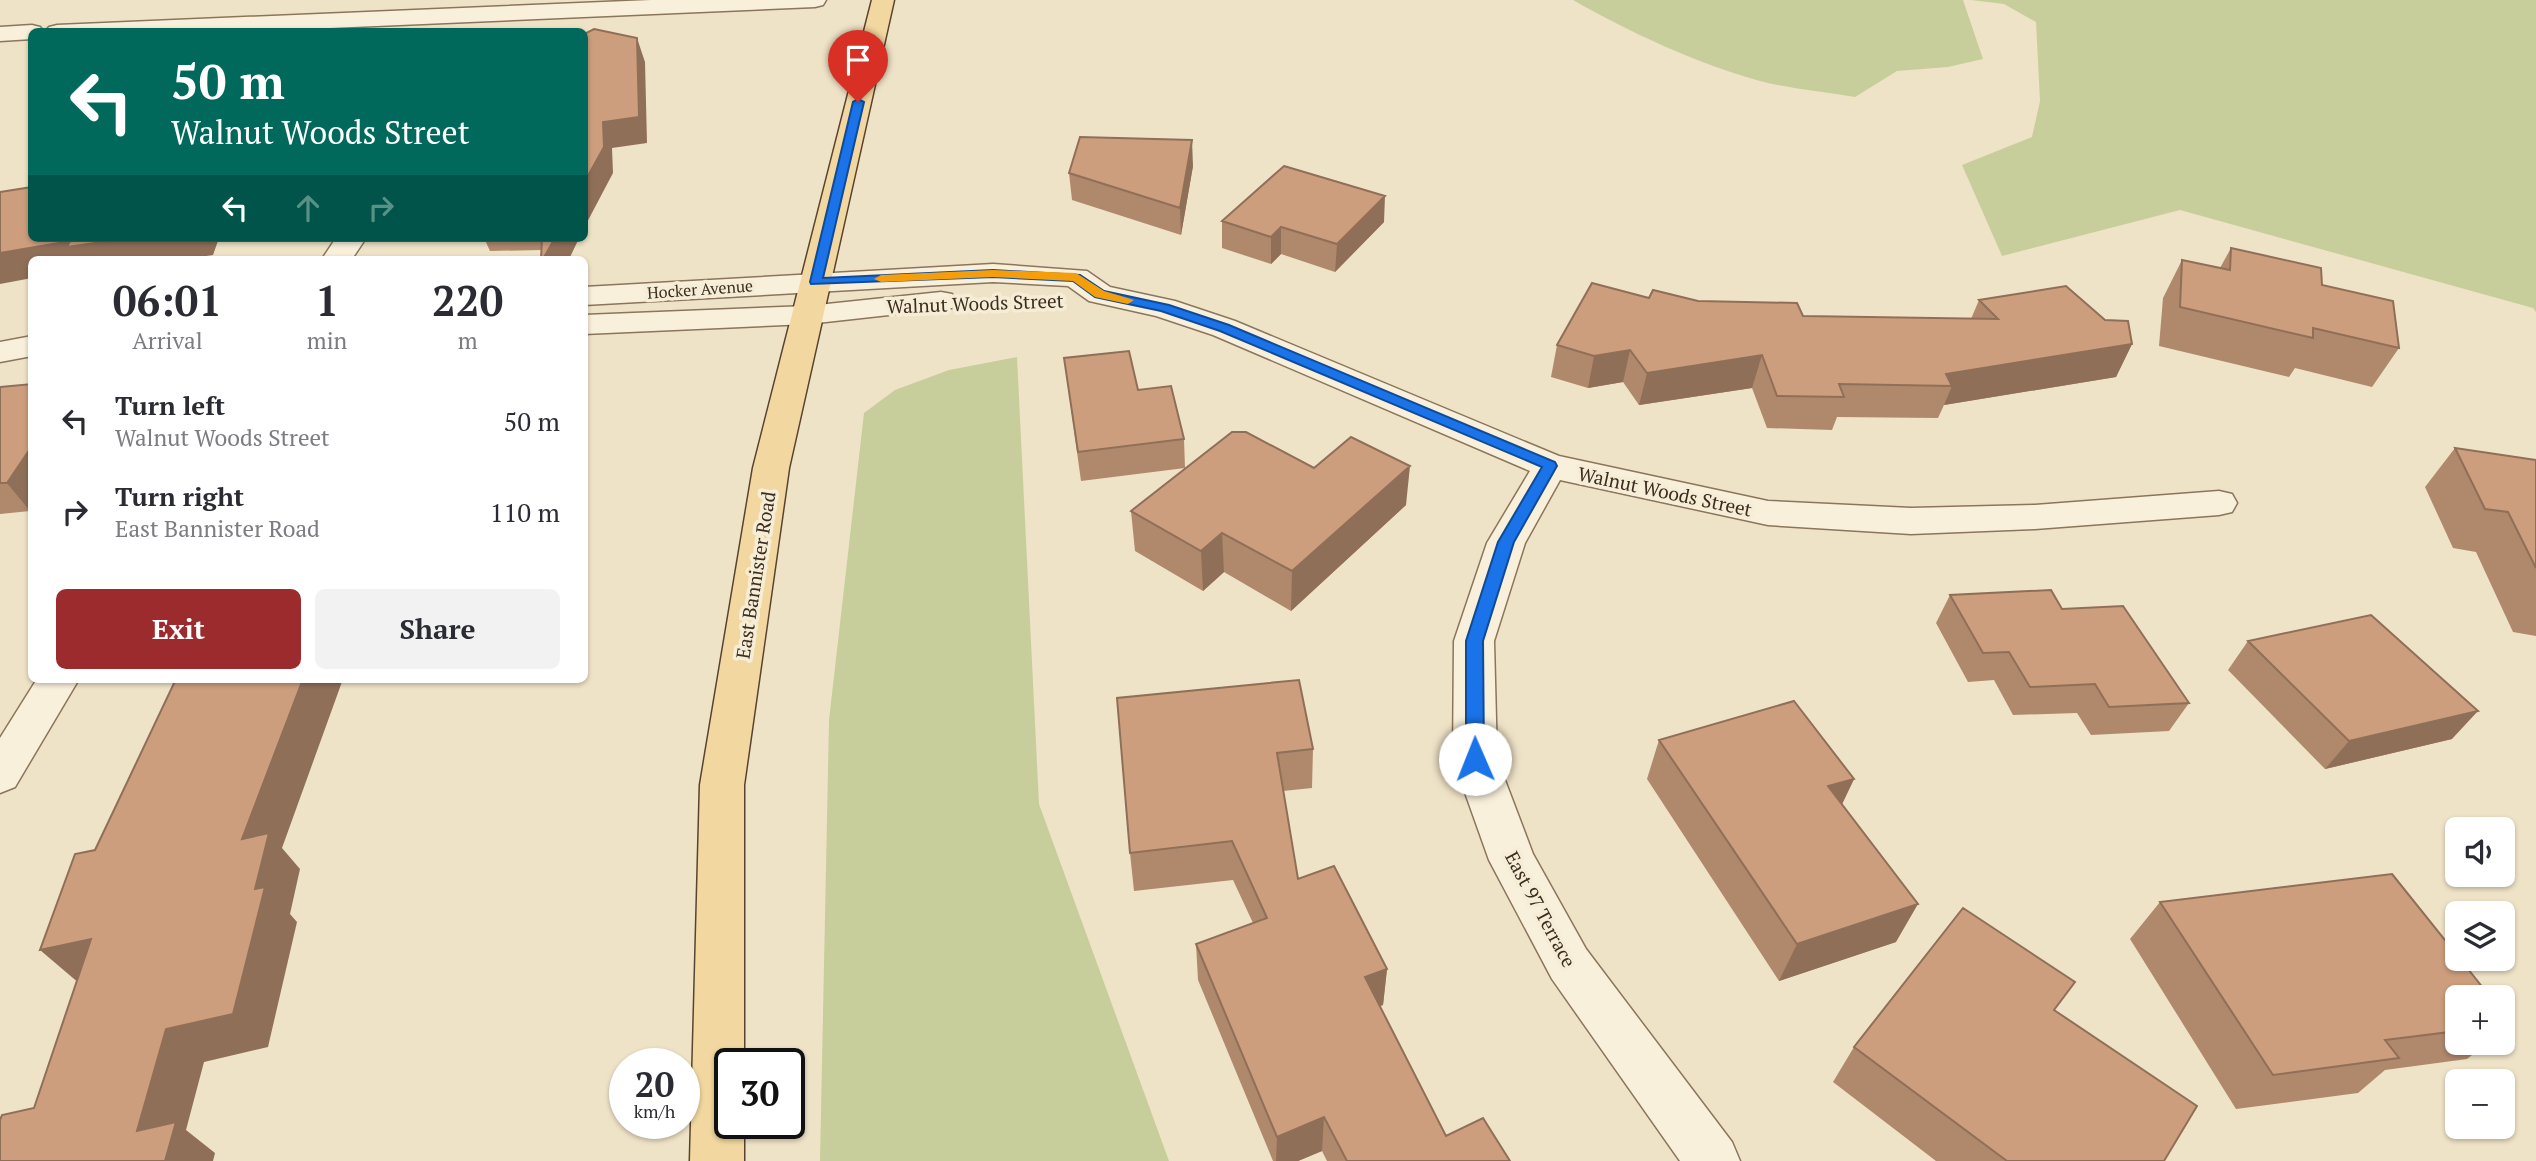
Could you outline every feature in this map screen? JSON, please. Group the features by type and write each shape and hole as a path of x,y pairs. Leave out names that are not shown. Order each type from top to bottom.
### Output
{"main road":[{"name":"East Bannister Road","path":"716,1161 722,785 771,468 883,0"}],"street":[{"path":"152,28 815,0"},
{"path":"0,34 28,33"},
{"name":"Walnut Woods Street","path":"812,298 918,302 1063,301 1100,294 1164,308 1224,328 1550,466 1768,513 1911,521 2035,517 2220,503"},
{"name":"Hocker Avenue","path":"588,296 812,298"},
{"name":"Hocker Avenue","path":"588,325 812,298"},
{"path":"0,352 28,347"},
{"name":"East 97 Terrace","path":"1550,466 1506,542 1474,641 1475,759 1512,860 1569,964 1713,1161"},
{"path":"0,775 56,683"}],"green space":[{"path":"1573,0 1963,0 1983,59 1948,67 1897,71 1855,97 1784,86 1736,74 1664,46"},
{"path":"1971,0 2536,0 2536,312 2533,308 2180,210 2002,256 1962,165 2032,137 2040,101 2036,22 2004,4"},
{"path":"1017,357 1039,804 1169,1161 820,1161 829,720 864,413 895,390 949,370"}],"building":[{"path":"594,29 637,38 639,117 603,122 604,147 588,176 588,32"},
{"path":"1080,137 1192,140 1180,208 1069,173"},
{"path":"1284,166 1385,196 1337,244 1281,227 1271,237 1222,221"},
{"path":"28,188 28,242 64,242 0,253 0,192"},
{"path":"70,242 102,242 67,247"},
{"path":"542,242 553,242 545,256 541,256"},
{"path":"2231,248 2321,268 2322,285 2393,301 2399,348 2313,328 2313,338 2180,307 2182,260 2230,270"},
{"path":"1592,283 1649,298 1653,290 1698,301 1797,303 1803,316 1998,319 1979,300 2066,286 2105,320 2128,321 2132,344 1946,374 1952,386 1839,384 1844,397 1777,396 1762,355 1647,373 1630,350 1594,356 1557,345"},
{"path":"1129,351 1138,390 1171,386 1184,439 1078,452 1064,358"},
{"path":"28,384 28,452 7,483 0,483 0,387"},
{"path":"1232,432 1246,432 1314,468 1351,437 1410,466 1292,571 1222,533 1201,551 1131,511"},
{"path":"2455,448 2536,460 2536,568 2508,512 2485,509"},
{"path":"2051,590 2062,609 2123,606 2189,703 2109,707 2095,684 2030,687 2009,652 1983,653 1950,595"},
{"path":"2371,615 2478,711 2349,741 2248,641"},
{"path":"1299,680 1313,749 1277,753 1298,879 1334,866 1387,969 1365,977 1446,1136 1483,1118 1510,1161 1347,1161 1324,1117 1277,1137 1196,944 1267,918 1232,841 1130,853 1117,698"},
{"path":"174,683 301,683 242,839 269,833 255,889 265,887 233,1014 166,1029 137,1131 176,1122 165,1161 0,1161 2,1115 34,1108 91,939 40,950 75,854 95,850"},
{"path":"1794,701 1854,779 1828,786 1918,904 1797,944 1659,740"},
{"path":"2392,874 2445,940 2445,971 2470,971 2481,985 2445,985 2445,1032 2385,1040 2399,1058 2273,1075 2160,902"},
{"path":"1963,908 2075,982 2054,1010 2197,1106 2164,1161 2007,1161 1854,1047"}],"slow traffic":[{"path":"881,279 993,274 1076,277 1100,294 1128,300"}],"route":[{"path":"858,102 816,282 993,274 1076,277 1100,294 1164,308 1224,328 1550,466 1506,542 1474,641 1475,759"}]}
